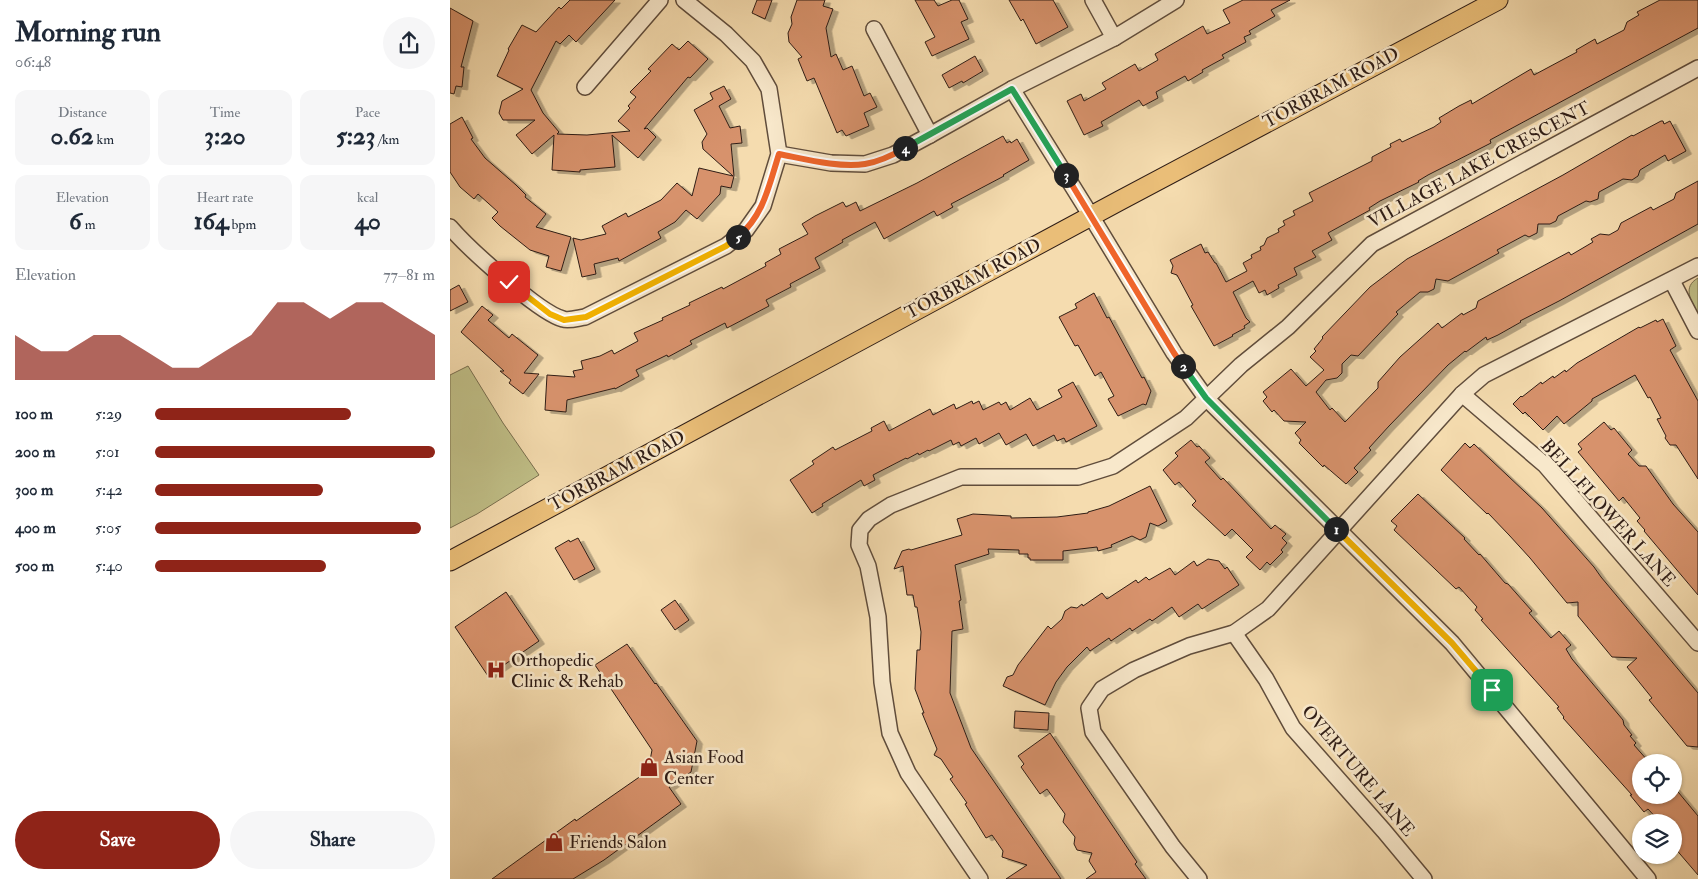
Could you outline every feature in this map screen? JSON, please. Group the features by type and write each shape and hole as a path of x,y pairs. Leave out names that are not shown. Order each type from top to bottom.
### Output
{"main road":[{"name":"TORBRAM ROAD","path":"450,561 1498,0"}],"street":[{"path":"585,87 660,0"},
{"path":"453,237 550,314 564,320 586,317 726,246 746,230 763,206 779,154 769,89 753,61 726,34 684,0"},
{"path":"1093,0 1114,38"},
{"path":"779,154 831,164 865,164 893,155 1012,89 1114,38 1176,0"},
{"path":"874,29 930,136"},
{"name":"VILLAGE LAKE CRESCENT","path":"980,879 908,772 890,733 882,682 878,617 868,566 859,545 860,530 870,519 891,505 960,477 1078,477 1113,466 1186,418 1241,364 1288,327 1372,244 1698,68"},
{"path":"1012,89 1092,216 1174,353 1206,398 1452,643 1648,879"},
{"path":"1199,879 1173,847 1093,732 1089,708 1102,688 1134,670 1189,646 1234,633 1268,609 1462,394 1484,375 1698,266"},
{"path":"1672,280 1698,331"},
{"name":"BELLFLOWER LANE","path":"1462,394 1545,465 1698,643"},
{"name":"OVERTURE LANE","path":"1234,633 1266,679 1293,728 1424,879"}],"shaded area":[{"path":"1698,278 1698,313 1689,290 1693,282"},
{"path":"468,366 503,423 539,475 477,514 450,528 450,375"}],"building":[{"path":"570,0 615,0 576,42 569,35 560,44 556,41 531,90 543,113 559,132 557,134 587,135 630,131 618,121 630,108 628,106 636,97 630,92 651,71 648,69 672,44 679,50 688,41 708,59 690,78 688,77 644,129 647,128 656,137 638,158 612,135 615,167 580,170 580,172 552,170 554,135 532,154 516,135 535,120 503,120 499,113 502,101 523,89 497,76 508,49 522,25 536,32 559,7 561,9"},
{"path":"757,0 772,0 765,19 752,13"},
{"path":"797,0 825,0 823,6 833,9 826,28 831,57 836,54 843,70 852,66 864,96 870,93 877,107 864,113 869,126 846,136 842,130 837,133 814,78 807,81 798,59 802,57 789,42 788,33 792,24 791,17"},
{"path":"915,0 934,0 938,6 952,0 959,0 968,19 961,22 969,39 932,56 925,42 935,37"},
{"path":"1009,0 1053,0 1068,27 1036,44 1023,19 1021,21"},
{"path":"1243,0 1290,0 1271,10 1275,16 1249,31 1251,34 1244,37 1246,42 1222,55 1224,58 1202,70 1203,72 1188,81 1185,76 1156,92 1158,98 1143,106 1139,100 1101,122 1103,126 1084,135 1067,101 1081,94 1084,101 1106,89 1102,83 1135,64 1139,71 1158,60 1155,54 1203,26 1207,34 1230,23 1223,10"},
{"path":"1660,0 1698,0 1698,28 1490,140 1491,143 1380,201 1369,208 1370,210 1328,233 1332,240 1312,251 1316,257 1294,268 1297,275 1278,285 1279,288 1267,295 1265,290 1259,293 1253,281 1233,292 1246,318 1250,322 1233,336 1214,346 1191,306 1193,305 1177,275 1171,273 1173,266 1170,260 1201,244 1205,253 1208,252 1216,263 1226,282 1247,271 1243,263 1252,258 1251,255 1261,250 1260,247 1264,245 1267,238 1279,232 1278,229 1285,225 1283,221 1295,215 1293,211 1313,201 1309,193 1372,161 1372,157 1391,147 1390,144 1400,139 1402,142 1434,127 1441,122 1439,118 1459,106 1471,100 1472,104 1531,69 1534,75 1577,52 1576,50 1595,39 1597,44 1624,30 1627,22 1639,15 1637,12"},
{"path":"450,8 473,21 461,67 464,67 462,87 456,86 454,94 450,93"},
{"path":"975,56 983,71 963,83 962,81 949,88 942,75"},
{"path":"724,86 731,99 719,106 730,128 740,126 742,143 731,144 734,176 731,188 721,186 720,194 697,219 686,210 675,222 658,232 661,238 619,261 618,258 594,264 596,274 582,277 573,238 581,240 606,234 602,226 626,213 628,217 661,200 677,183 692,196 699,168 733,176 703,149 702,142 707,134 694,110 713,99 710,93"},
{"path":"462,117 473,138 471,139 485,158 516,185 526,195 525,197 546,214 536,227 571,237 561,271 546,267 549,256 530,250 500,226 492,218 498,212 478,194 474,199 460,187 450,172 450,124"},
{"path":"1661,121 1664,124 1670,121 1686,151 1668,161 1665,155 1640,170 1638,176 1632,180 1623,179 1599,192 1598,199 1590,202 1586,201 1558,216 1556,221 1550,224 1538,224 1537,233 1529,237 1525,235 1497,250 1499,253 1448,281 1436,279 1434,289 1428,292 1420,292 1396,312 1398,314 1358,356 1351,355 1342,364 1342,373 1337,378 1326,380 1316,392 1330,410 1332,408 1345,422 1378,388 1378,382 1400,357 1438,323 1442,328 1462,313 1463,315 1476,308 1478,301 1569,252 1571,255 1593,242 1591,239 1600,234 1609,235 1618,230 1621,223 1651,207 1653,210 1674,199 1676,193 1698,181 1698,224 1520,321 1498,335 1487,340 1486,337 1465,351 1448,365 1369,448 1371,450 1354,468 1358,472 1346,484 1324,465 1323,467 1299,443 1301,440 1295,433 1306,422 1284,421 1274,410 1272,412 1263,401 1267,397 1263,392 1291,369 1306,386 1324,370 1310,357 1316,351 1314,349 1322,337 1370,287 1407,259 1563,175 1632,135"},
{"path":"1003,136 1007,143 1017,139 1029,160 1004,176 951,204 953,207 937,216 934,211 884,239 875,222 842,240 843,242 815,258 820,268 790,284 791,287 766,300 769,306 727,328 725,323 690,341 692,344 668,357 667,355 636,370 639,376 615,389 567,400 566,412 545,410 547,375 575,377 573,371 583,369 581,361 600,356 612,350 614,354 638,341 634,333 663,320 662,318 690,305 689,303 722,287 723,289 766,266 765,263 781,254 779,249 808,234 802,224 815,216 843,202 846,207 856,202 860,211 917,183"},
{"path":"459,285 468,302 450,311 450,290"},
{"path":"1094,293 1151,391 1146,405 1143,404 1118,416 1108,399 1114,396 1101,372 1095,376 1078,345 1075,346 1059,317 1077,308 1075,304"},
{"path":"482,306 493,315 488,320 509,338 512,334 538,355 524,373 539,374 523,394 509,383 511,380 500,371 504,371 461,332"},
{"path":"1663,319 1676,346 1670,350 1698,401 1698,479 1676,445 1670,445 1665,438 1666,436 1657,419 1661,418 1635,375 1592,399 1564,424 1557,416 1543,430 1525,412 1523,414 1513,404 1541,382 1542,384 1553,376 1554,378 1565,370 1566,372 1577,363 1639,327"},
{"path":"1073,382 1097,426 1066,442 1064,438 1057,441 1054,435 1033,446 1026,434 1006,445 999,433 979,444 976,438 961,446 959,442 953,445 951,440 919,455 918,453 906,458 873,475 875,480 864,486 861,480 822,504 823,506 812,513 790,480 814,464 812,461 833,447 835,450 872,431 871,428 884,421 889,431 930,409 933,415 954,404 956,409 972,401 973,404 979,401 983,410 999,402 1001,405 1006,402 1010,410 1030,398 1037,410 1062,397 1058,390"},
{"path":"1604,422 1611,430 1614,428 1632,450 1628,454 1639,466 1646,466 1673,504 1698,532 1698,595 1644,531 1637,521 1640,518 1623,497 1619,501 1578,452 1582,449 1578,444"},
{"path":"1191,440 1210,458 1205,462 1221,480 1223,478 1271,529 1275,525 1286,534 1282,538 1287,543 1281,550 1283,552 1270,565 1267,562 1260,570 1246,557 1253,550 1232,529 1225,536 1192,505 1196,501 1179,482 1175,485 1163,470 1178,456 1175,453"},
{"path":"1465,443 1470,448 1474,444 1542,508 1594,567 1698,693 1698,747 1687,746 1649,700 1652,698 1627,667 1637,658 1612,657 1578,616 1578,602 1567,603 1509,535 1441,470"},
{"path":"1150,486 1167,521 1158,526 1150,523 1146,537 1140,540 1132,536 1111,545 1112,547 1098,551 1097,547 1063,551 1063,560 1030,560 1028,554 1019,554 1019,550 988,549 989,554 955,565 961,600 959,601 963,629 952,631 950,693 971,748 1061,879 1006,879 1027,865 1002,857 1003,851 992,835 986,838 965,804 967,803 950,779 953,777 941,759 934,755 937,749 922,713 924,713 915,689 917,650 920,650 921,632 917,607 915,607 913,595 907,595 903,566 894,569 902,551 962,535 957,519 973,514 1011,516 1011,518 1057,517 1088,513 1109,506"},
{"path":"1418,494 1465,538 1505,583 1508,584 1532,611 1529,613 1551,638 1559,631 1571,645 1566,649 1572,659 1623,720 1624,725 1632,735 1630,736 1636,743 1634,745 1642,754 1632,754 1632,795 1563,718 1557,708 1559,707 1481,620 1483,619 1475,610 1477,607 1459,587 1456,589 1394,530 1397,526 1391,521"},
{"path":"578,538 595,569 574,580 555,548 569,540 570,542"},
{"path":"1208,559 1219,561 1225,569 1227,567 1239,585 1202,609 1198,604 1179,617 1172,607 1152,621 1150,619 1132,631 1130,628 1111,641 1109,638 1090,651 1087,647 1067,667 1056,682 1045,705 1003,686 1007,677 1013,675 1018,665 1048,626 1051,629 1062,619 1065,611 1071,607 1077,608 1082,604 1083,606 1102,593 1107,599 1136,580 1138,583 1146,577 1149,580 1170,568 1175,575 1194,561 1197,566"},
{"path":"506,592 539,641 488,676 455,627"},
{"path":"675,600 689,620 675,630 661,610"},
{"path":"627,644 697,741 691,772 669,787 681,804 604,860 573,879 492,879 575,819 576,821 648,771 652,750 595,665"},
{"path":"1015,711 1049,713 1048,730 1014,728"},
{"path":"1050,733 1137,862 1135,864 1146,879 1086,879 1096,872 1089,861 1092,853 1077,850 1074,844 1075,837 1063,822 1065,814 1047,789 1040,794 1021,767 1024,764 1018,756"},
{"path":"1682,797 1698,816 1698,875 1682,856 1682,814 1653,814 1648,809 1644,812 1637,804 1682,804"}],"place":[{"name":"Orthopedic Clinic & Rehab","path":"496,670"},
{"name":"Asian Food Center","path":"649,767"},
{"name":"Friends Salon","path":"554,842"}],"route":[{"path":"509,282 550,314 564,320 586,317 726,246 746,230 763,206 779,154 831,164 865,164 893,155 1012,89 1092,216 1174,353 1206,398 1452,643 1492,690"}]}
